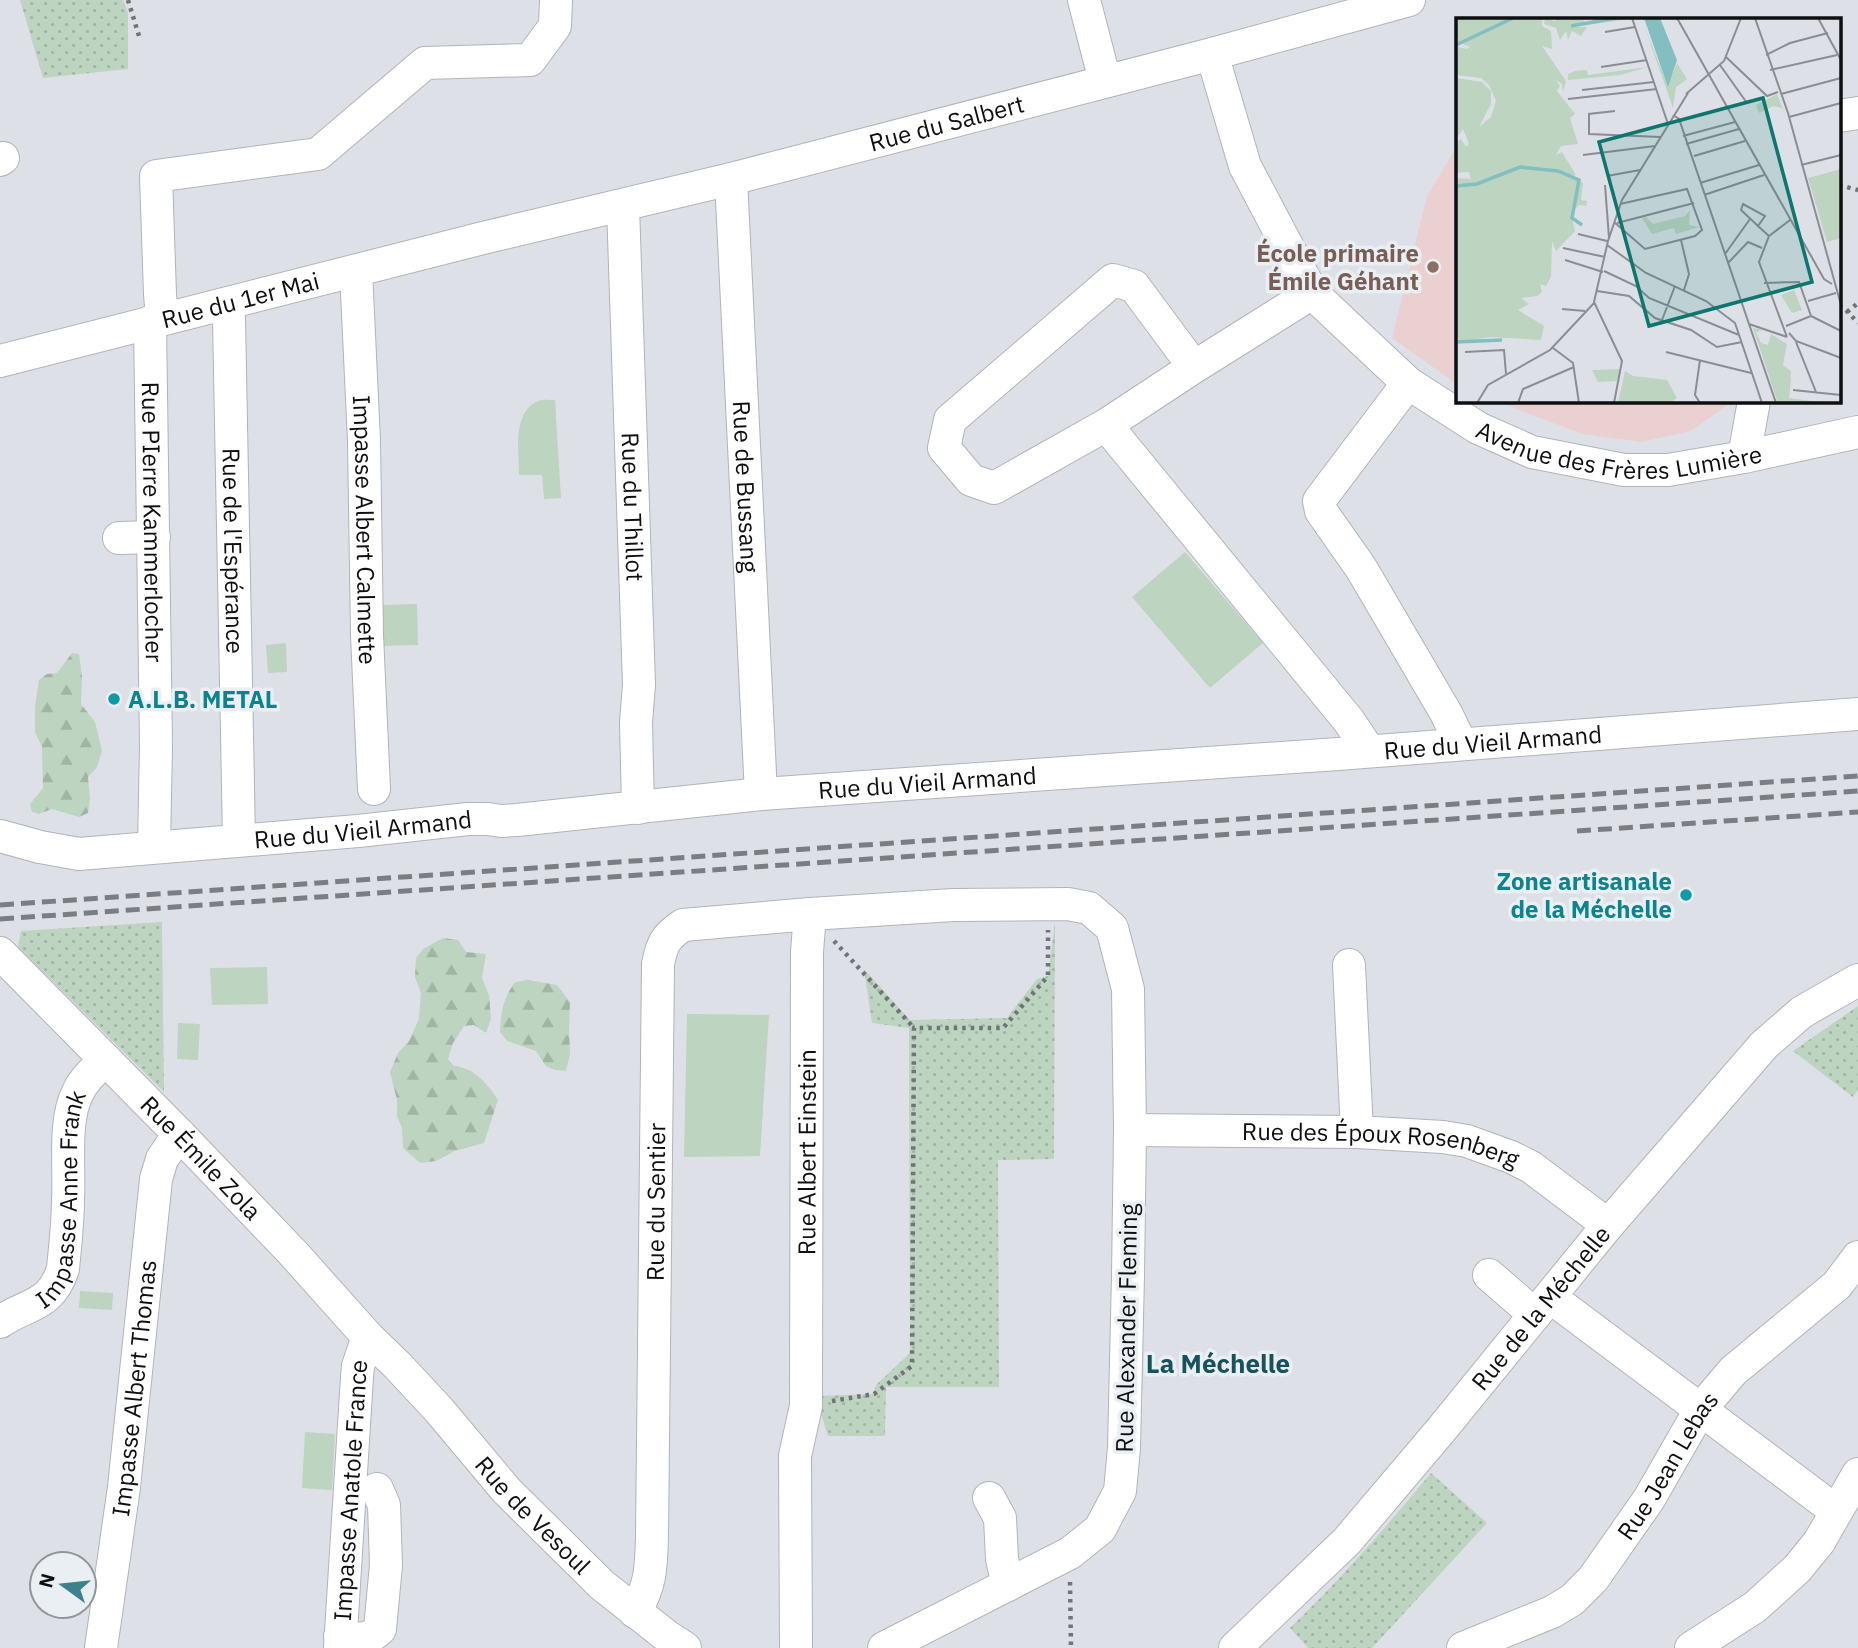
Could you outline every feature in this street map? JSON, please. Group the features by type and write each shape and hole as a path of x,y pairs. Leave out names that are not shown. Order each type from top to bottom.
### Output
{"street":[{"name":"Rue PIerre Kammerlocher","path":"154,847 156,320 160,294 156,177 318,154 425,63 530,60 555,26 556,0"},
{"path":"1084,0 1105,81"},
{"name":"Rue du Salbert","path":"483,238 732,179 1409,0"},
{"name":"Avenue des Frères Lumière","path":"1212,54 1245,166 1312,293 1408,383 1478,428 1532,452 1623,470 1668,470 1744,457 1858,432"},
{"path":"1840,116 1858,113"},
{"name":"Rue de Bussang","path":"732,179 761,794"},
{"name":"Rue du Thillot","path":"623,205 639,685 636,722 638,808"},
{"name":"Rue du 1er Mai","path":"0,361 483,238"},
{"name":"Impasse Albert Calmette","path":"356,271 374,789"},
{"path":"1194,368 1135,286 1113,280 950,420 944,448 971,480 994,488 1106,425 1312,293"},
{"name":"Rue de l'Espérance","path":"227,304 239,839"},
{"path":"1408,383 1319,501 1321,511 1361,568 1446,713 1461,744"},
{"path":"1744,457 1754,402"},
{"path":"1106,425 1340,710 1369,751"},
{"path":"119,538 154,537"},
{"name":"Rue du Vieil Armand","path":"0,836 79,854 118,852 468,819 509,821 761,794 1858,714"},
{"path":"810,914 953,905 1058,904"},
{"name":"Rue Alexander Fleming","path":"884,1648 1070,1553 1100,1529 1120,1491 1124,1448 1130,1130 1128,989 1112,928 1090,908 1058,904"},
{"name":"Rue Albert Einstein","path":"796,1648 795,1456 806,1406 807,952 810,914"},
{"name":"Rue du Sentier","path":"635,1612 648,1589 651,1570 658,964 662,946 671,933 683,925 810,914"},
{"name":"Rue Émile Zola","path":"1,955 179,1134 398,1366"},
{"path":"1349,965 1357,1132"},
{"name":"Rue de la Méchelle","path":"1236,1648 1347,1541 1608,1225 1764,1045 1802,1012 1858,980"},
{"name":"Impasse Anne Frank","path":"0,1322 43,1300 60,1278 63,1269 72,1113 77,1093 84,1081 106,1060"},
{"name":"Rue des Époux Rosenberg","path":"1130,1130 1357,1132 1467,1141 1531,1167 1608,1225"},
{"name":"Impasse Albert Thomas","path":"101,1648 124,1487 156,1179 162,1159 179,1134"},
{"name":"Rue Jean Lebas","path":"1463,1648 1552,1612 1572,1600 1593,1579 1643,1510 1700,1410 1732,1371 1837,1285 1858,1257"},
{"path":"1489,1275 1543,1306 1700,1410 1836,1511"},
{"name":"Impasse Anatole France","path":"340,1642 357,1377 368,1337"},
{"name":"Rue de Vesoul","path":"398,1366 506,1490 602,1585 685,1648"},
{"path":"1691,1648 1755,1607 1797,1569 1819,1542 1858,1475"},
{"path":"340,1642 363,1640 380,1629 386,1565 384,1504 377,1489"},
{"path":"989,1498 1000,1518 1002,1559 1008,1585"}],"path":[{"path":"128,0 139,36"},
{"path":"1840,186 1858,190"},
{"path":"1847,312 1858,303"},
{"path":"1840,307 1858,323"},
{"path":"914,1028 1003,1028 1048,976 1058,904"},
{"path":"806,1406 874,1394 912,1366 914,1028 810,914"},
{"path":"1070,1553 1071,1648"}],"shaded area":[{"name":"École primaire Émile Géhant","path":"1456,148 1456,383 1392,338 1427,196"},
{"path":"1499,402 1730,402 1691,431 1641,442 1582,434"}],"green space":[{"path":"20,0 123,0 128,13 128,69 43,78"},
{"path":"540,400 555,400 561,498 544,499 542,475 519,475 519,433 524,414 530,406"},
{"path":"1185,552 1263,643 1210,688 1132,597"},
{"path":"417,604 418,645 382,646 381,605"},
{"path":"286,643 287,672 268,673 266,645"},
{"path":"72,653 79,654 82,676 81,704 95,722 102,751 97,767 88,777 88,813 79,817 52,809 39,814 32,812 30,804 43,788 42,747 35,732 39,680 47,674 57,673"},
{"path":"162,922 164,1092 18,947 21,931"},
{"path":"1055,923 1054,1159 998,1160 999,1387 886,1387 885,1436 828,1436 820,1411 819,1396 873,1394 876,1385 910,1353 909,1028 872,1023 864,969 910,1020 1007,1018 1037,979 1048,976"},
{"path":"443,938 458,940 466,952 486,954 482,978 489,995 491,1019 486,1033 474,1025 464,1026 453,1043 448,1059 454,1066 467,1069 479,1077 498,1100 484,1143 455,1151 436,1161 420,1163 403,1148 402,1128 397,1116 397,1100 390,1072 398,1053 409,1041 419,1019 421,993 415,977 416,958 423,949"},
{"path":"267,967 268,1004 212,1005 210,968"},
{"path":"528,980 557,985 570,1002 570,1054 566,1071 546,1066 536,1051 507,1041 500,1032 502,1011 508,994 515,982"},
{"path":"1858,1006 1858,1090 1853,1097 1793,1051"},
{"path":"687,1014 769,1015 760,1156 684,1157"},
{"path":"178,1023 200,1024 198,1060 177,1059"},
{"path":"80,1291 113,1293 112,1310 79,1308"},
{"path":"305,1432 335,1434 332,1490 302,1488"},
{"path":"1431,1473 1487,1523 1372,1648 1308,1648 1290,1628 1363,1552"}],"railway":[{"path":"0,905 1858,776"},
{"path":"0,919 1858,791"},
{"path":"1577,831 1858,812"}],"place":[{"name":"École primaire Émile Géhant","path":"1433,267"},
{"name":"A.L.B. METAL","path":"114,699"},
{"name":"Zone artisanale de la Méchelle","path":"1686,895"}],"district":[{"name":"La Méchelle","path":"1218,1363"}]}
